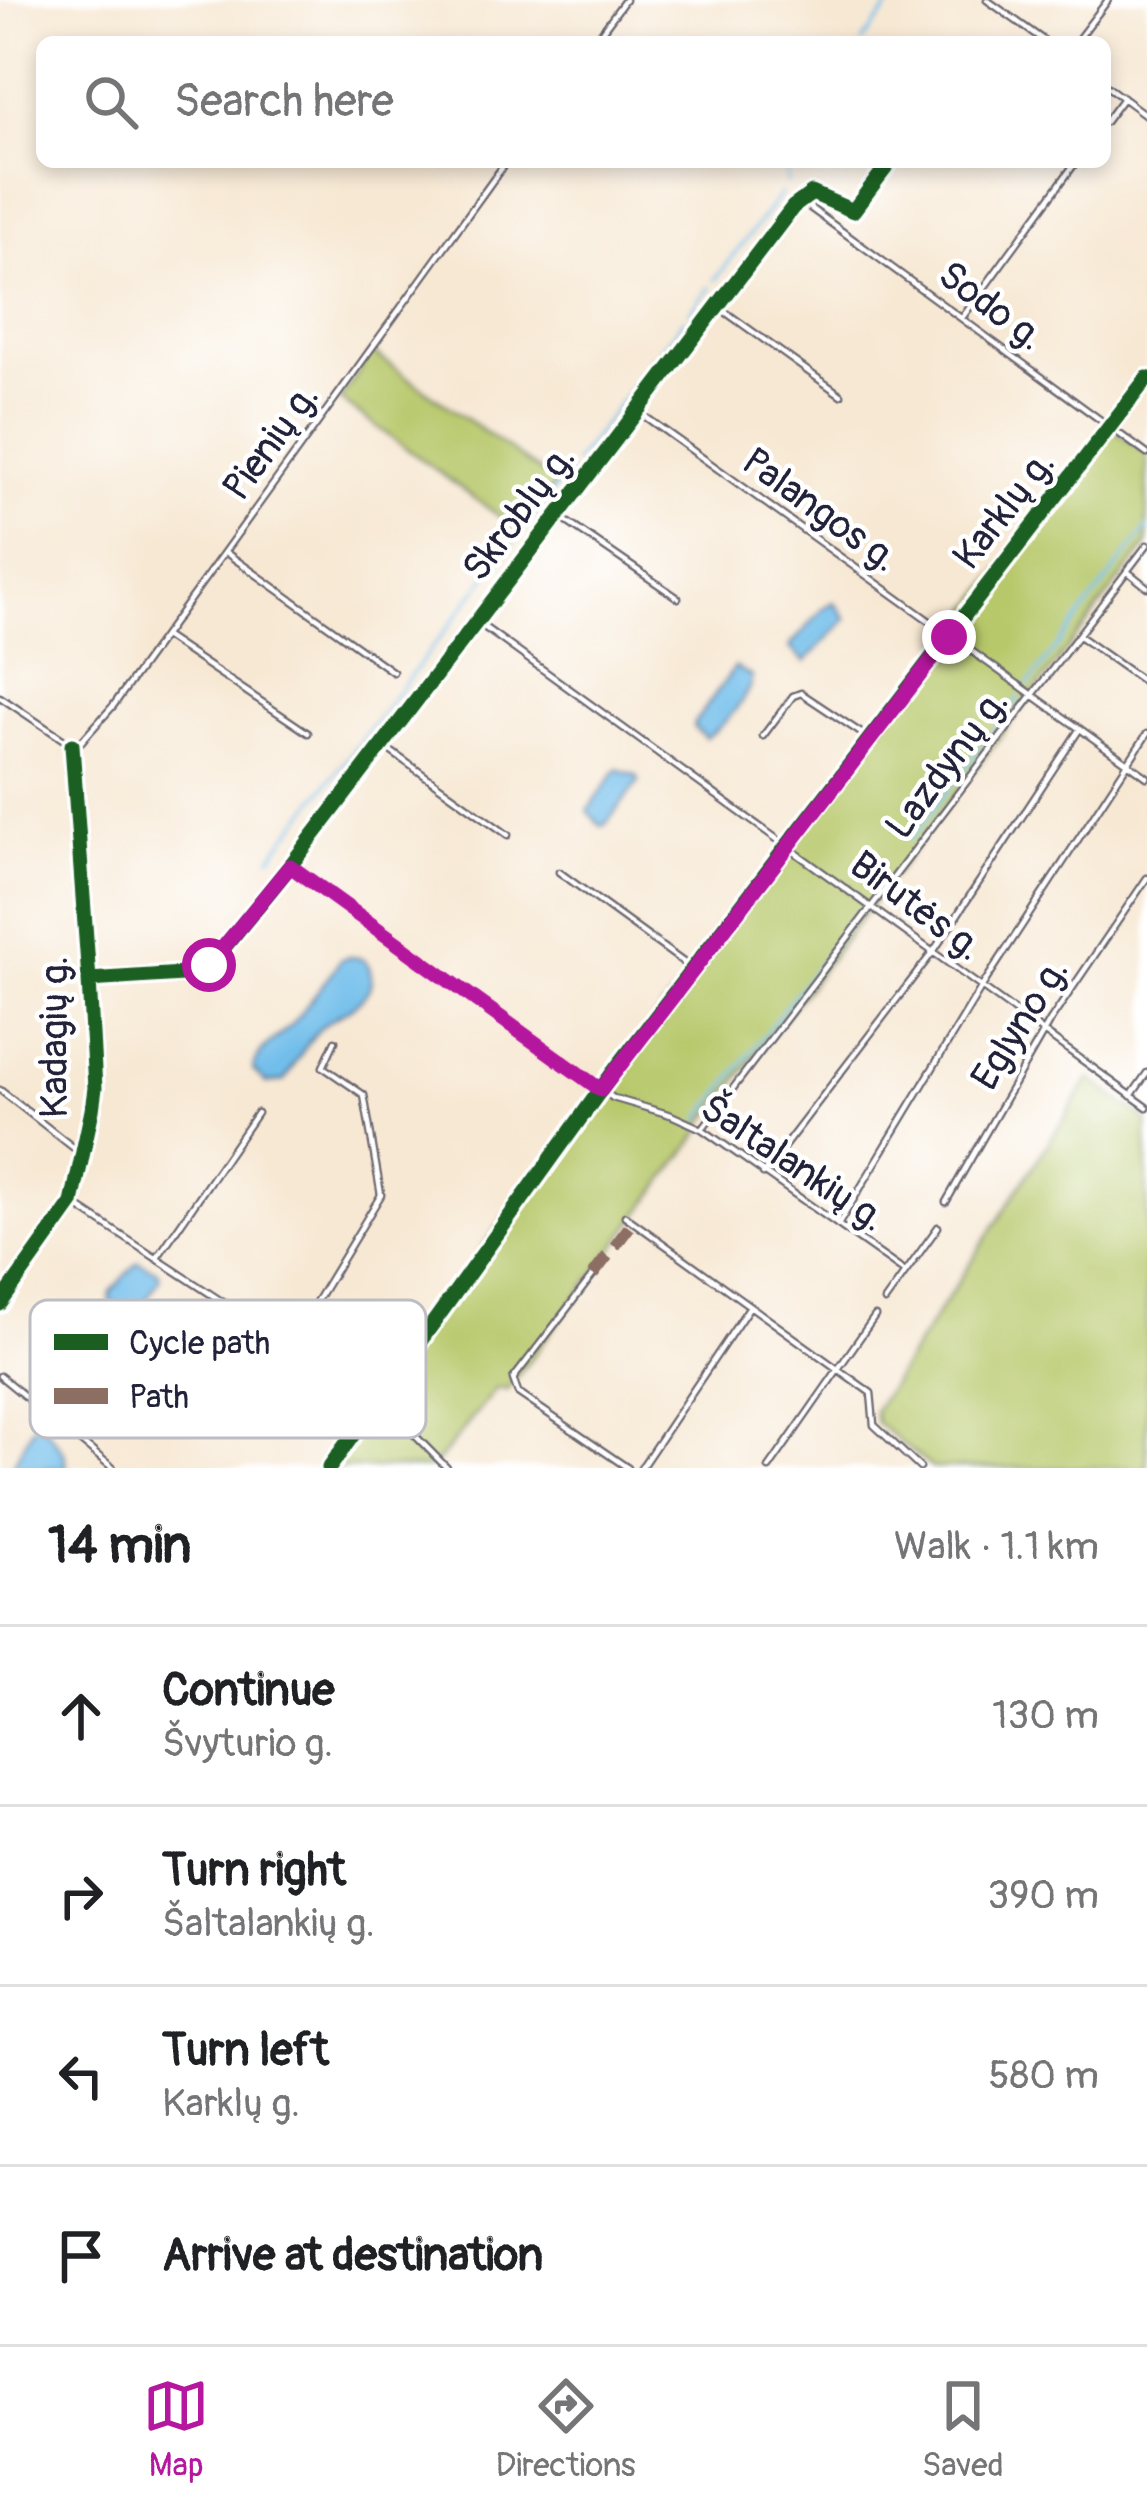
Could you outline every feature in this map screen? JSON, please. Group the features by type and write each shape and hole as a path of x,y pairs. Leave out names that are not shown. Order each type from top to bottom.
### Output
{"street":[{"path":"598,36 625,0"},
{"path":"987,0 1038,36"},
{"path":"1081,36 1108,0"},
{"path":"1111,89 1147,116"},
{"path":"1111,114 1123,98"},
{"name":"Pienių g.","path":"72,745 80,743 112,706 502,168"},
{"path":"802,202 808,194 818,194 853,211 885,168"},
{"path":"962,318 1072,168"},
{"name":"Skroblų g.","path":"89,980 198,973 209,965 290,866 793,207 802,202"},
{"name":"Sodo g.","path":"802,202 1147,454"},
{"path":"717,306 841,395"},
{"name":"Karklų g.","path":"426,1336 692,968 1147,378"},
{"name":"Palangos g.","path":"638,411 1147,777"},
{"path":"557,515 678,598"},
{"name":"Lazdynų g.","path":"702,1129 1147,545"},
{"path":"225,552 393,672"},
{"path":"1127,572 1147,587"},
{"name":"Birutės g.","path":"477,622 1147,1107"},
{"path":"164,636 308,733"},
{"path":"1079,636 1147,684"},
{"path":"763,736 793,696 801,693 870,739"},
{"path":"0,697 72,745"},
{"path":"763,1174 933,952 1079,730"},
{"path":"838,1225 981,988 1147,734"},
{"name":"Kadagių g.","path":"0,1304 72,1203 95,1088 72,745"},
{"path":"382,745 508,836"},
{"name":"Šaltalankių g.","path":"290,866 613,1098 702,1129 905,1272"},
{"path":"559,872 692,968"},
{"name":"Eglyno g.","path":"946,1202 1046,1030 1147,878"},
{"path":"317,1300 381,1195 364,1095 322,1067 335,1041"},
{"path":"1131,1096 1147,1072"},
{"path":"0,1090 84,1156"},
{"path":"157,1258 257,1113"},
{"path":"72,1203 221,1300"},
{"path":"625,1216 871,1393 874,1425 920,1468"},
{"path":"885,1301 938,1227"},
{"path":"593,1275 513,1385 628,1468"},
{"path":"641,1468 750,1306"},
{"path":"770,1468 875,1316"},
{"path":"0,1376 30,1401"},
{"path":"75,1438 112,1468"},
{"name":"Karklų g.","path":"329,1468 352,1438"},
{"path":"420,1438 447,1468"},
{"path":"898,1468 905,1457"}],"green space":[{"path":"372,352 556,483 518,530 340,400"},
{"path":"1110,427 1147,454 1147,545 703,1124 507,1390 497,1388 438,1461 427,1468 319,1468 341,1438 426,1438 426,1324 586,1108"},
{"path":"1090,1079 1147,1120 1147,1468 932,1468 876,1423 874,1411"}],"water":[{"path":"834,602 847,619 805,662 790,648"},
{"path":"735,667 752,677 750,686 735,711 706,738 694,728 695,722"},
{"path":"617,769 637,776 639,782 601,826 588,811"},
{"path":"341,959 367,963 369,989 318,1031 284,1081 266,1083 253,1070 259,1055 291,1025"},
{"path":"138,1262 158,1271 160,1279 146,1300 110,1300 111,1292"},
{"path":"30,1432 30,1438 53,1438 64,1452 66,1468 11,1468"}],"waterway":[{"path":"867,36 895,0"},
{"path":"787,168 787,184"},
{"path":"715,280 781,194"},
{"path":"690,312 710,287"},
{"path":"575,462 685,319"},
{"path":"522,531 569,471"},
{"path":"1028,685 1147,528"},
{"path":"271,857 516,539"},
{"path":"910,840 1019,698"},
{"path":"700,1119 860,909"}],"marked path":[{"path":"593,1275 633,1222"}],"cycle path":[{"path":"89,980 198,973 209,966 793,207 812,193 853,211 885,168"},
{"path":"426,1333 617,1067 1147,378"},
{"path":"0,1304 72,1203 95,1088 72,745"},
{"path":"329,1468 351,1438"}],"route":[{"path":"209,965 290,866 601,1090 949,637"}]}
